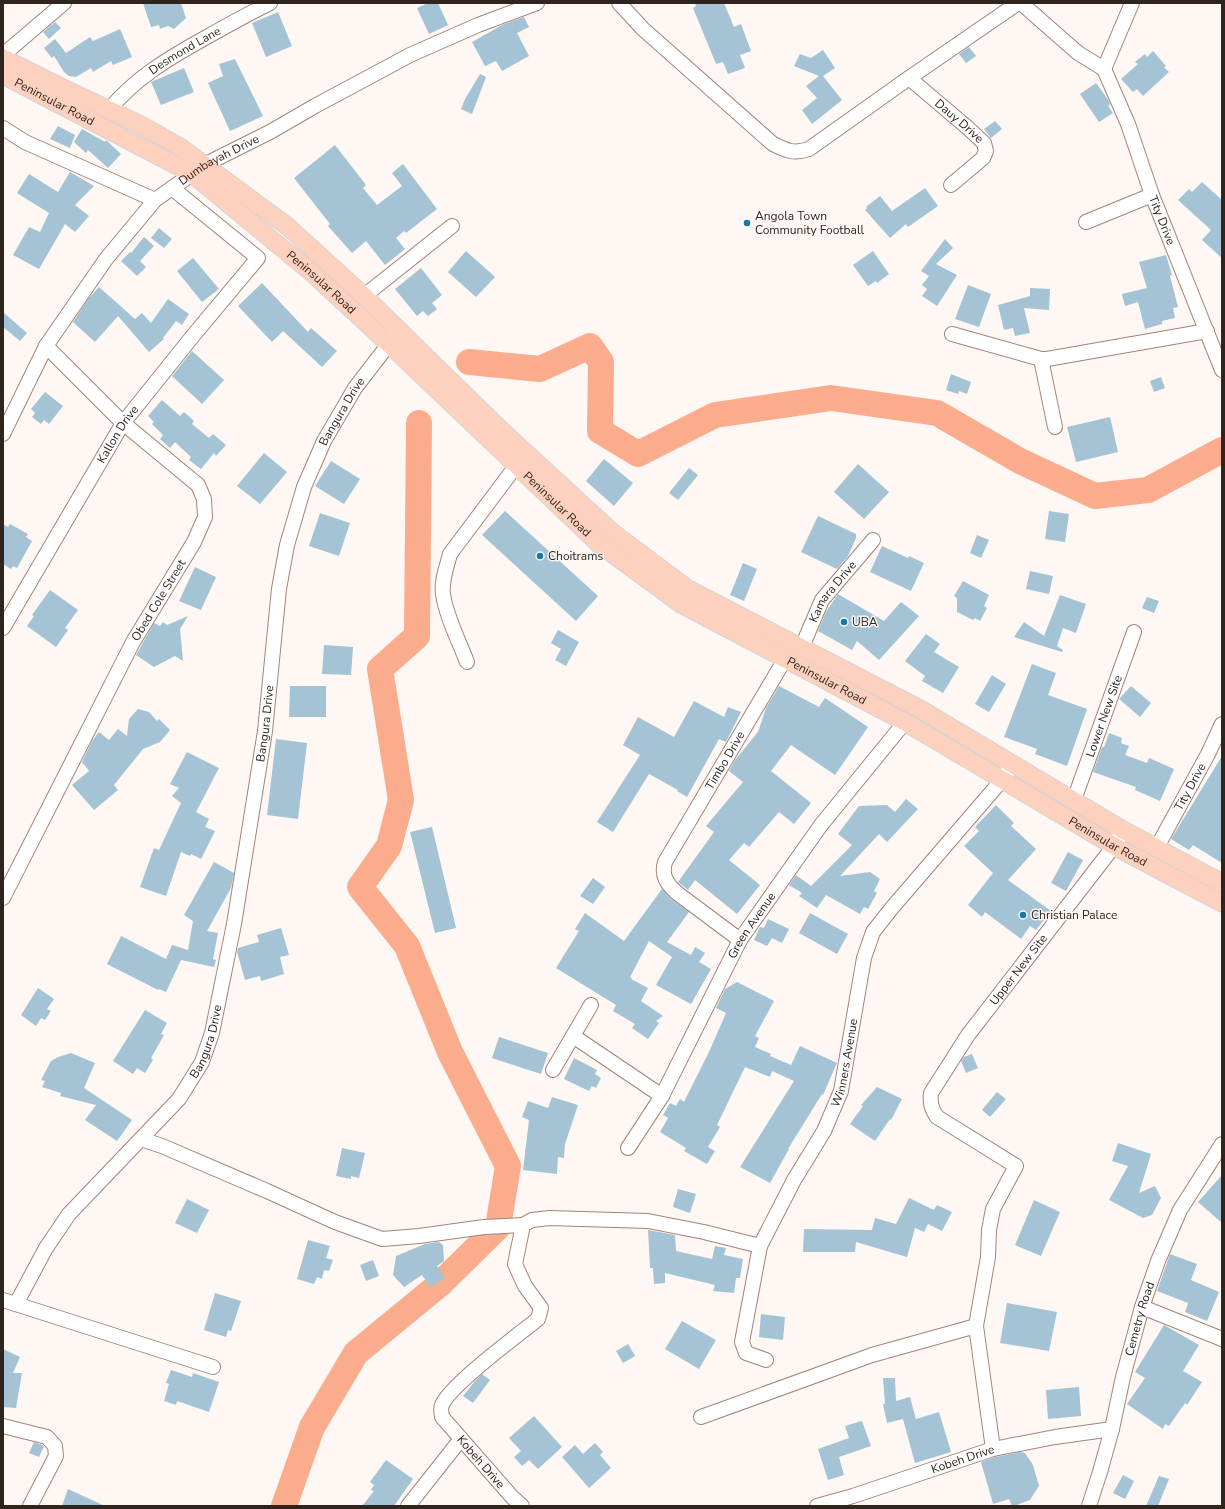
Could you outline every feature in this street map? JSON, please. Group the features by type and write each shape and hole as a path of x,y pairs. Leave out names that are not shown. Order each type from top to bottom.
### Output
{"main road":[{"name":"Peninsular Road","path":"3,56 141,125 180,147 206,164 287,226 364,296 394,338 516,466 599,544 675,599 905,722 1114,846 1222,903"},
{"name":"Peninsular Road","path":"3,75 191,174 394,338 501,430 612,532 688,590 920,709 1123,830 1222,883"}],"street":[{"path":"3,56 64,3"},
{"name":"Desmond Lane","path":"109,110 133,84 171,57 270,3"},
{"name":"Dumbayah Drive","path":"3,434 46,346 106,259 156,200 206,164 270,132 410,55 478,25 537,3"},
{"path":"619,3 643,29 773,144 787,151 799,152 809,149 1018,3"},
{"path":"1021,3 1078,52 1104,69 1132,3"},
{"name":"Tity Drive","path":"1104,69 1128,124 1152,195 1222,370"},
{"name":"Dauy Drive","path":"909,78 984,143 986,151 983,158 951,185"},
{"path":"3,129 25,142 156,200"},
{"name":"Kallon Drive","path":"3,628 123,423 258,258 172,188"},
{"path":"1086,222 1152,195"},
{"path":"364,296 452,226"},
{"path":"952,334 1041,359 1207,331"},
{"name":"Bangura Drive","path":"9,1302 69,1214 179,1100 202,1062 212,1033 234,924 262,746 279,589 287,545 304,487 324,441 354,388 394,338"},
{"name":"Obed Cole Street","path":"3,898 132,642 194,542 205,517 204,499 198,485 123,423 46,346"},
{"path":"1041,359 1055,427"},
{"path":"467,662 442,593 445,571 450,554 516,466"},
{"name":"Kamara Drive","path":"800,648 822,600 873,540"},
{"name":"Lower New Site","path":"1074,800 1134,632"},
{"name":"Timbo Drive","path":"740,940 668,885 663,869 665,862 785,659"},
{"name":"Green Avenue","path":"628,1148 662,1096 740,940 820,825 905,722"},
{"name":"Tity Drive","path":"1156,848 1208,754 1222,724"},
{"name":"Winners Avenue","path":"766,1360 746,1353 742,1342 760,1246 794,1180 824,1131 841,1091 864,958 873,932 1002,780 1013,764"},
{"name":"Upper New Site","path":"976,1326 988,1257 989,1230 993,1209 1016,1166 937,1117 932,1110 930,1103 931,1093 968,1035 1114,846 1123,830"},
{"path":"553,1070 591,1005"},
{"path":"573,1036 662,1096"},
{"path":"141,1139 183,1155 335,1222 382,1239 419,1236 484,1227 516,1225 532,1220 549,1218 648,1221 704,1232 760,1246"},
{"name":"Cemetry Road","path":"1089,1506 1112,1429 1123,1377 1142,1307 1158,1261 1180,1210 1222,1144"},
{"name":"Kobeh Drive","path":"513,1503 442,1417 441,1406 446,1398 466,1377 538,1319 541,1308 525,1286 515,1264 516,1225"},
{"path":"9,1302 213,1367"},
{"path":"1142,1307 1222,1339"},
{"path":"701,1417 872,1355 976,1326 993,1449"},
{"path":"3,1426 47,1437 55,1446 56,1456 30,1506"},
{"name":"Kobeh Drive","path":"817,1506 853,1496 993,1449 1055,1437 1112,1429"},
{"path":"408,1506 461,1439"}],"building":[{"path":"143,3 181,3 186,18 174,29 168,26 160,29 159,25 151,27"},
{"path":"428,3 438,3 448,25 429,34 417,8"},
{"path":"695,3 724,3 734,27 741,24 751,51 740,55 745,68 728,74 723,62 716,64 693,8 696,6"},
{"path":"278,12 292,46 266,57 252,23"},
{"path":"524,17 529,27 517,33 529,56 502,71 496,61 485,66 472,42 504,24"},
{"path":"55,22 61,28 49,39 43,32"},
{"path":"120,29 132,57 113,65 111,61 93,72 91,68 76,77 69,76 64,72 54,56 52,58 44,48 55,39 66,53 90,37 93,41"},
{"path":"969,47 976,56 966,63 959,54"},
{"path":"823,50 835,68 823,76 842,100 812,124 802,110 817,98 806,86 819,76 794,66 800,54 811,58"},
{"path":"1153,51 1166,66 1164,67 1169,72 1143,96 1137,89 1133,92 1121,79 1138,64 1135,62 1145,54 1147,57"},
{"path":"235,59 263,116 230,131 208,83 223,76 219,64"},
{"path":"184,68 194,92 161,105 151,82"},
{"path":"480,74 486,77 472,114 461,109 465,99"},
{"path":"1096,83 1109,101 1110,105 1108,106 1113,113 1099,122 1080,94"},
{"path":"995,121 1002,129 991,138 984,129"},
{"path":"58,126 75,135 70,148 50,139"},
{"path":"82,129 105,142 106,140 121,154 108,168 88,150 86,153 74,142"},
{"path":"335,145 366,185 363,188 377,205 402,186 392,173 403,164 437,209 406,233 404,231 396,238 405,249 385,265 366,241 352,253 328,226 330,224 294,178"},
{"path":"70,172 94,186 75,205 89,216 75,232 65,224 39,269 13,255 29,227 40,232 49,213 17,193 29,174 58,192"},
{"path":"1202,182 1222,200 1222,258 1202,240 1211,230 1178,200 1189,189 1192,192"},
{"path":"925,188 938,206 908,227 906,224 890,238 865,210 867,208 866,207 880,196 892,211"},
{"path":"159,228 172,239 164,248 151,238"},
{"path":"144,237 154,246 140,261 146,267 137,276 121,261 130,252 131,253"},
{"path":"945,239 953,248 936,264 957,275 937,306 922,296 927,289 922,285 929,276 921,271"},
{"path":"466,251 495,277 476,297 448,272"},
{"path":"873,251 889,274 877,283 876,281 868,286 853,265"},
{"path":"1166,255 1172,275 1170,276 1178,307 1173,308 1175,318 1162,321 1162,324 1145,329 1138,302 1125,306 1122,294 1147,288 1139,262"},
{"path":"193,258 219,289 202,302 177,271"},
{"path":"421,268 442,295 432,303 437,309 428,316 423,311 417,316 395,289"},
{"path":"262,283 308,332 311,328 337,351 322,367 283,331 272,342 238,306"},
{"path":"968,285 991,294 979,327 955,319"},
{"path":"99,287 135,319 142,313 151,323 168,299 189,314 182,325 176,321 163,338 164,339 149,352 118,316 95,342 73,322 88,299"},
{"path":"1030,288 1050,289 1049,310 1024,308 1030,333 1015,336 1013,328 1004,330 998,305 1030,296"},
{"path":"3,312 27,333 20,341 3,327"},
{"path":"192,351 224,380 202,404 172,376"},
{"path":"951,374 971,382 967,394 959,391 958,394 946,390"},
{"path":"1161,377 1165,388 1154,392 1150,381"},
{"path":"45,392 63,406 49,424 44,420 41,424 32,417 35,413 31,409"},
{"path":"162,400 180,416 184,412 194,421 192,424 209,438 213,434 226,445 216,456 214,453 201,469 189,460 191,457 175,442 170,448 160,439 163,435 152,424 154,422 148,416"},
{"path":"1110,417 1118,452 1076,462 1067,427"},
{"path":"264,453 287,472 260,504 237,486"},
{"path":"604,459 633,483 614,506 586,481"},
{"path":"331,461 360,479 344,504 315,486"},
{"path":"858,464 889,492 864,519 834,492"},
{"path":"689,468 698,475 678,500 669,493"},
{"path":"505,511 598,596 576,621 482,535"},
{"path":"1049,511 1069,514 1065,542 1045,539"},
{"path":"320,513 350,523 339,556 309,546"},
{"path":"818,516 856,534 856,538 848,556 837,569 801,552"},
{"path":"3,524 8,527 10,524 28,534 26,537 32,541 17,568 13,566 11,569 3,564"},
{"path":"977,535 989,540 981,558 970,553"},
{"path":"882,546 908,558 909,556 924,563 911,591 870,572"},
{"path":"743,563 757,569 744,601 730,595"},
{"path":"195,567 216,577 201,610 179,601"},
{"path":"1030,571 1053,576 1049,594 1026,589"},
{"path":"963,581 989,595 984,606 987,608 980,621 975,618 973,620 957,612 957,598 954,596"},
{"path":"50,590 78,610 65,628 68,630 56,647 27,626 34,616 32,615"},
{"path":"838,594 884,621 901,602 919,616 879,660 857,641 852,650 818,631 826,612"},
{"path":"1060,595 1086,604 1076,633 1063,628 1057,646 1063,650 1062,652 1014,637 1024,622 1044,636"},
{"path":"1147,597 1159,601 1154,613 1142,608"},
{"path":"188,616 180,629 183,661 175,656 154,667 136,655 154,623 160,626 163,622 167,625"},
{"path":"558,630 579,642 566,666 555,660 561,649 551,643"},
{"path":"926,634 940,644 934,652 959,667 943,693 922,681 925,676 905,661"},
{"path":"324,645 353,647 351,675 322,674"},
{"path":"1032,664 1056,673 1048,695 1087,709 1067,766 1035,754 1037,749 1004,737"},
{"path":"992,675 1006,684 989,712 975,704"},
{"path":"290,686 326,686 326,717 289,717"},
{"path":"779,686 819,707 825,698 868,727 835,775 791,745 771,771 811,803 794,824 779,812 749,847 744,843 729,860 760,885 737,914 695,880 688,890 678,882 714,832 706,826 743,782 729,771 735,760 758,732 766,708"},
{"path":"1131,686 1151,703 1140,717 1119,699"},
{"path":"694,701 724,717 728,707 741,712 726,742 719,739 687,797 677,791 678,790 649,774 613,832 597,822 640,755 623,745 638,717 674,737"},
{"path":"138,709 149,712 157,721 159,719 170,730 160,742 143,749 114,785 118,790 94,810 72,785 89,771 82,762 92,741 99,732 109,740 118,729 127,736 129,719"},
{"path":"1109,733 1122,738 1121,743 1129,746 1125,755 1147,763 1149,758 1174,769 1160,801 1135,790 1136,787 1093,772"},
{"path":"276,739 307,743 298,819 267,815"},
{"path":"187,752 219,768 196,812 209,819 205,827 215,831 201,859 191,854 190,856 181,852 166,896 140,887 154,848 159,850 181,803 172,796 179,788 170,784"},
{"path":"1222,756 1222,863 1193,845 1189,850 1171,839"},
{"path":"906,799 918,809 887,842 879,834 840,876 870,872 880,879 874,891 877,893 868,909 864,907 860,914 826,895 817,908 799,896 802,893 789,885 796,875 811,886 852,845 838,834 859,806 887,805 895,812"},
{"path":"996,805 1014,823 1011,826 1036,849 1008,880 1051,911 1036,930 1030,926 1021,939 985,912 982,917 968,905 993,873 964,846 979,831 975,827"},
{"path":"432,827 456,928 435,933 410,832"},
{"path":"1068,852 1083,860 1066,891 1051,883"},
{"path":"214,862 234,873 231,888 207,931 218,933 213,959 216,960 214,967 181,960 166,992 159,989 158,990 107,964 121,936 166,959 172,945 188,950 193,921 184,915"},
{"path":"593,878 605,887 593,904 580,896"},
{"path":"662,889 671,899 689,912 667,942 691,955 695,947 705,953 699,962 711,969 691,1004 656,985 672,957 649,941 630,977 648,988 641,1001 663,1016 656,1021 659,1023 648,1039 632,1028 635,1024 613,1011 616,1005 556,968 579,931 575,929 585,913 624,941"},
{"path":"810,913 848,934 837,954 799,933"},
{"path":"768,919 789,929 782,943 772,938 767,946 754,940 760,927 764,928"},
{"path":"281,928 289,955 280,957 284,974 261,981 260,976 245,980 237,952 238,948 259,942 257,935"},
{"path":"737,982 774,1001 755,1036 759,1038 755,1047 771,1054 770,1056 791,1065 800,1046 837,1063 823,1095 822,1094 788,1149 770,1183 740,1167 794,1081 772,1071 770,1077 745,1067 717,1125 720,1127 708,1147 715,1151 707,1164 684,1151 686,1148 660,1132 668,1118 663,1115 670,1103 676,1106 680,1099 684,1102 709,1052 726,1013 716,1008 725,989"},
{"path":"38,988 54,999 47,1009 51,1011 45,1020 41,1018 36,1026 21,1015"},
{"path":"145,1010 167,1023 161,1034 164,1035 151,1058 153,1060 145,1073 137,1068 133,1074 113,1061"},
{"path":"499,1037 548,1053 541,1074 492,1058"},
{"path":"71,1053 95,1063 84,1088 132,1120 117,1141 85,1120 96,1105 60,1096 61,1093 42,1087 45,1081 41,1080 51,1061"},
{"path":"972,1054 978,1068 966,1073 961,1061 964,1057"},
{"path":"574,1058 597,1070 595,1074 601,1078 596,1088 592,1086 589,1091 564,1079"},
{"path":"877,1087 902,1099 891,1120 890,1119 875,1141 850,1124 863,1106 861,1105"},
{"path":"997,1092 1006,1099 990,1117 982,1110"},
{"path":"552,1097 578,1105 565,1144 564,1158 558,1157 557,1174 523,1170 529,1120 522,1117 528,1101 548,1108"},
{"path":"1118,1143 1151,1154 1139,1193 1155,1186 1161,1198 1152,1215 1143,1218 1109,1200 1128,1166 1112,1161"},
{"path":"342,1148 365,1153 359,1178 351,1176 351,1179 336,1176"},
{"path":"1222,1175 1222,1223 1198,1202"},
{"path":"678,1189 696,1194 690,1213 673,1207"},
{"path":"909,1198 934,1210 937,1205 952,1212 942,1231 928,1224 924,1232 915,1228 907,1257 856,1242 855,1252 803,1252 804,1229 872,1230 875,1218 896,1224"},
{"path":"187,1199 209,1210 197,1233 175,1223"},
{"path":"1034,1200 1060,1212 1041,1256 1015,1245"},
{"path":"648,1230 675,1235 676,1251 712,1259 715,1246 726,1248 724,1255 743,1259 740,1278 736,1278 734,1293 713,1291 715,1285 665,1273 665,1283 654,1284 653,1268 650,1268"},
{"path":"308,1240 330,1246 326,1258 333,1260 329,1271 324,1270 322,1279 317,1277 314,1284 297,1279"},
{"path":"439,1242 443,1245 444,1261 437,1266 445,1278 430,1287 422,1275 404,1287 393,1275 396,1256 425,1244"},
{"path":"1170,1254 1197,1264 1191,1280 1219,1292 1207,1321 1185,1312 1188,1303 1157,1291"},
{"path":"373,1260 379,1276 366,1281 360,1265"},
{"path":"215,1293 241,1301 231,1331 228,1330 226,1337 204,1330"},
{"path":"1007,1303 1057,1312 1049,1351 1000,1343"},
{"path":"761,1314 785,1317 783,1340 759,1337"},
{"path":"682,1321 716,1340 699,1369 665,1349"},
{"path":"1164,1325 1199,1345 1183,1371 1202,1382 1187,1405 1185,1403 1169,1426 1165,1424 1163,1429 1127,1404 1145,1378 1135,1372"},
{"path":"628,1344 635,1356 623,1363 616,1351"},
{"path":"3,1349 20,1357 13,1373 22,1373 16,1408 3,1407"},
{"path":"171,1370 192,1377 193,1373 219,1382 209,1412 177,1401 176,1405 164,1401 169,1384 166,1383"},
{"path":"482,1374 490,1380 473,1403 463,1396"},
{"path":"883,1378 895,1378 896,1401 910,1397 916,1419 939,1412 951,1452 915,1463 903,1419 887,1423 883,1404 885,1404"},
{"path":"1079,1387 1081,1416 1048,1419 1046,1390"},
{"path":"534,1416 562,1447 538,1469 529,1460 522,1466 514,1457 521,1451 509,1438"},
{"path":"862,1421 871,1446 839,1457 844,1475 828,1480 818,1449 849,1438 845,1426"},
{"path":"34,1442 44,1446 39,1457 29,1453"},
{"path":"595,1443 603,1452 600,1455 611,1468 589,1488 562,1457 575,1445 583,1454"},
{"path":"1020,1452 1025,1453 1033,1465 1039,1486 1030,1500 1014,1506 1012,1506 1009,1499 993,1504 981,1462 995,1457"},
{"path":"386,1460 413,1479 394,1506 362,1506 374,1491 371,1490 374,1485 370,1482"},
{"path":"1123,1475 1134,1481 1125,1499 1113,1493"},
{"path":"1159,1476 1169,1479 1158,1506 1146,1506"},
{"path":"68,1489 105,1506 62,1506"}],"waterway":[{"path":"469,362 540,369 590,346 601,362 600,431 638,454 715,415 831,398 937,413 1020,461 1095,496 1148,490 1222,450"},
{"path":"284,1506 312,1427 356,1353 440,1284 498,1227 508,1166 450,1052 407,946 360,887 389,846 401,800 380,669 417,636 419,423"}],"place":[{"name":"Angola Town Community Football","path":"747,223"},
{"name":"Choitrams","path":"540,556"},
{"name":"UBA","path":"844,622"},
{"name":"Christian Palace","path":"1023,915"}]}
